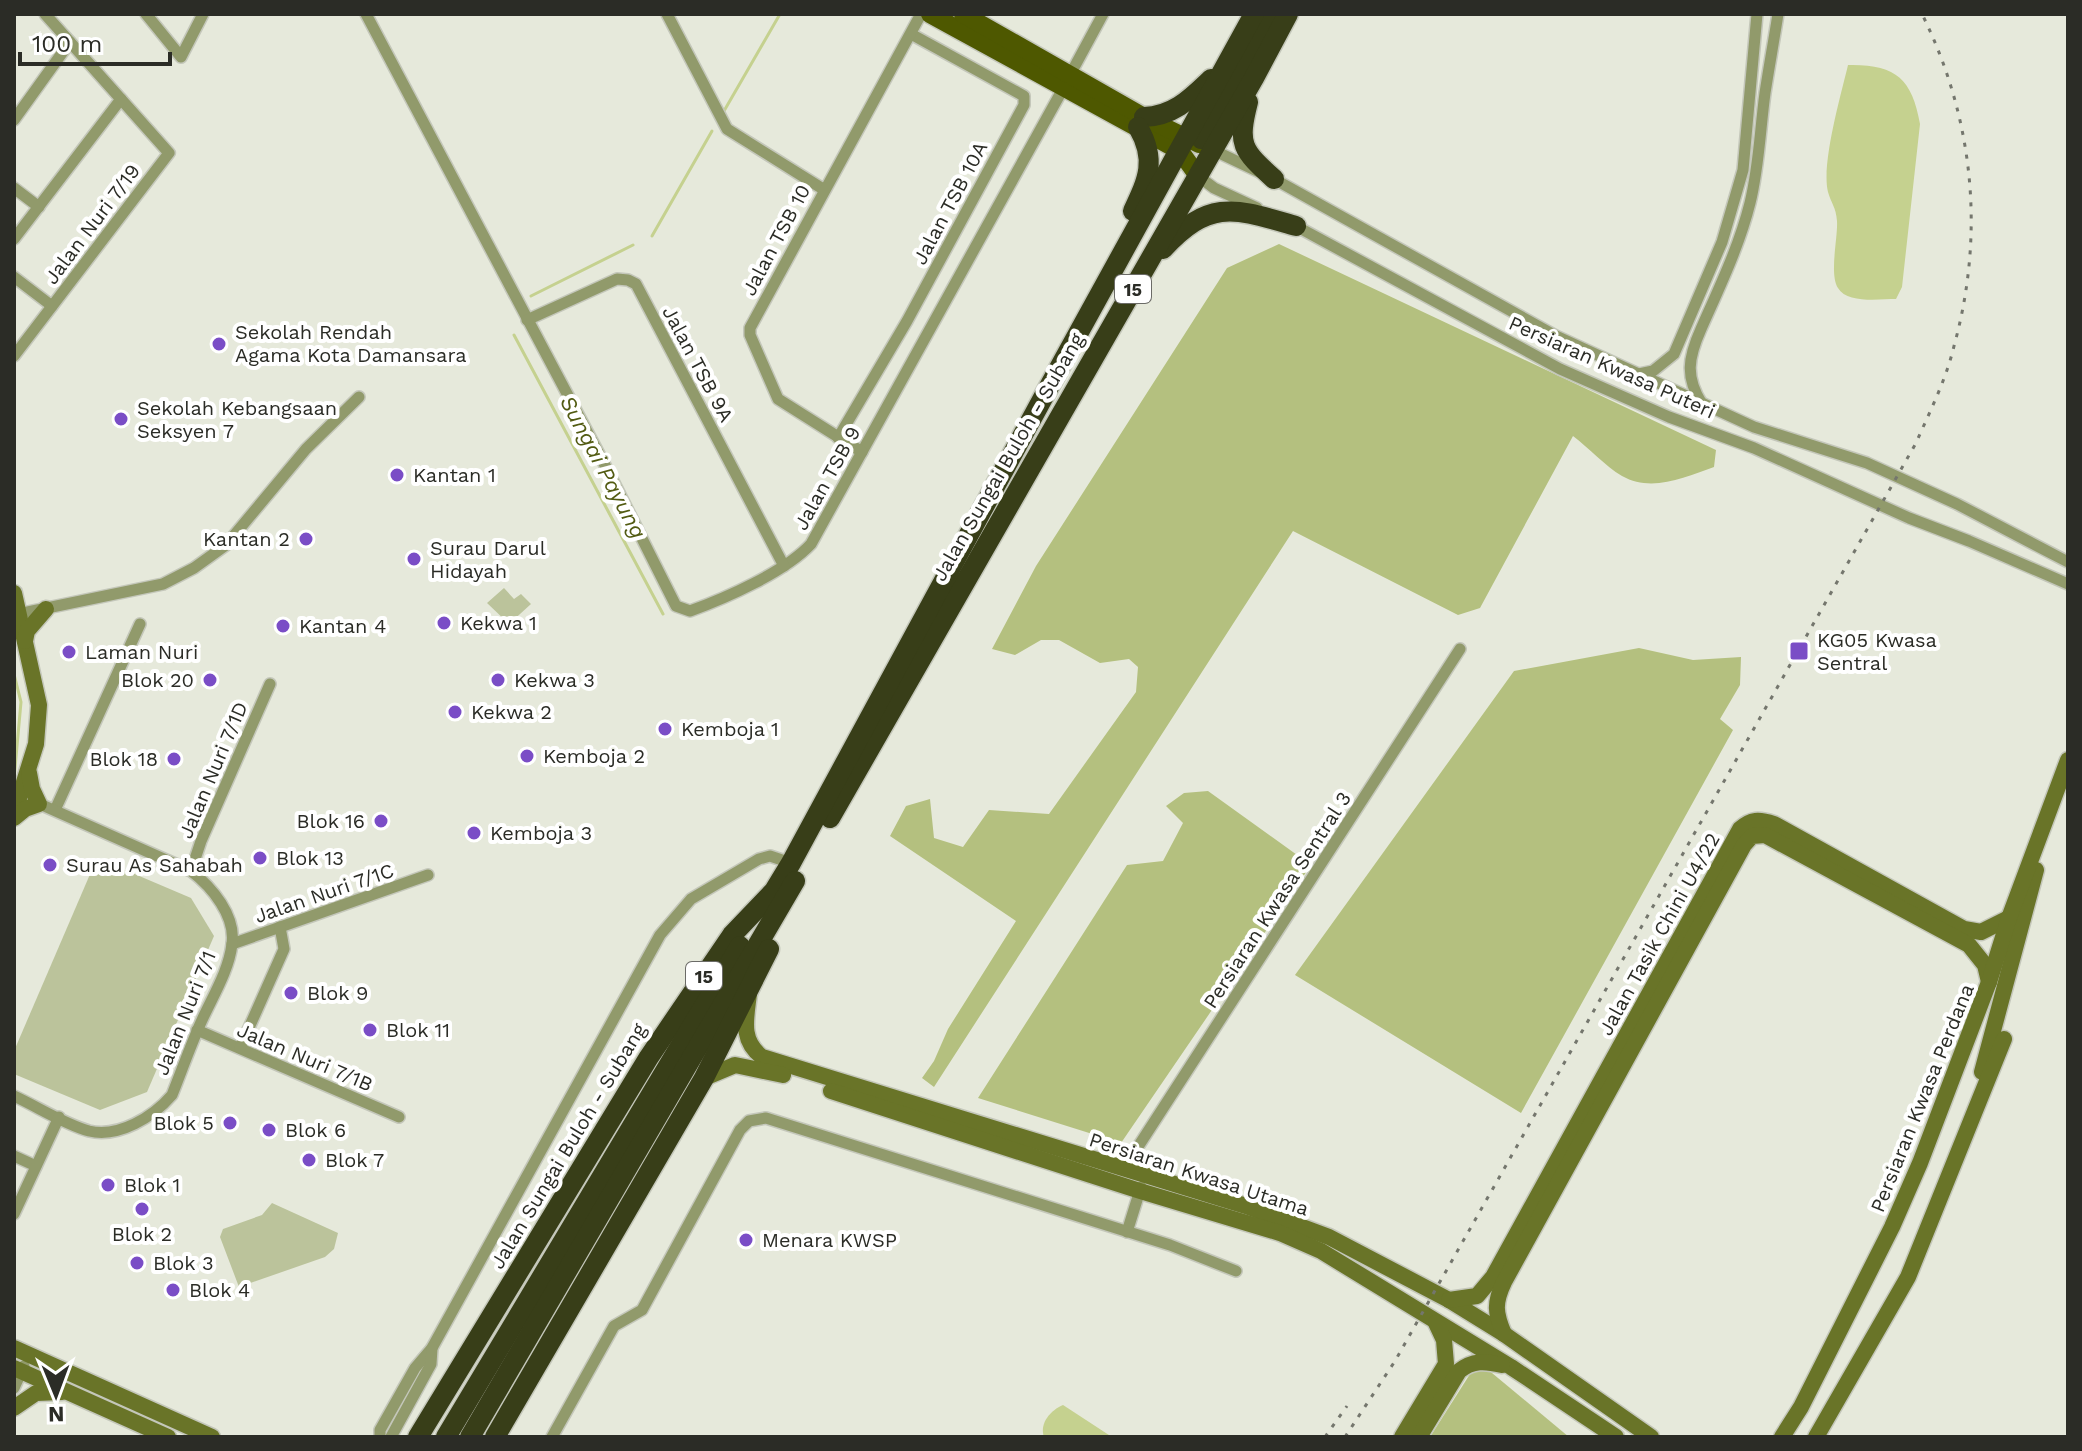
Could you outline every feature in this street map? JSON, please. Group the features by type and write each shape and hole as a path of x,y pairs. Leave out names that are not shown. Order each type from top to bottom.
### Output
{"highway":[{"name":"Jalan Sungai Buloh - Subang","path":"470,1437 740,976 1143,272 1195,154 1226,64 1254,14"},
{"path":"935,594 947,585 1071,373 1272,14"},
{"name":"Jalan Sungai Buloh - Subang","path":"495,1437 704,1078 774,891 1075,341 1195,154 1254,78 1288,14"},
{"path":"1075,341 1076,324 1146,182 1150,163 1141,122 1166,114 1188,101 1226,64"},
{"path":"1254,78 1242,128 1243,141 1250,157 1274,179"},
{"path":"1143,272 1180,232 1205,216 1223,210 1239,210 1296,226"},
{"name":"Jalan Sungai Buloh - Subang","path":"418,1437 649,1057 732,935 774,891"},
{"name":"Jalan Sungai Buloh - Subang","path":"446,1437 740,976"}],"main road":[{"path":"930,14 1067,81 1195,154"},
{"path":"963,14 1067,81"}],"street":[{"path":"14,239 121,99 45,14"},
{"path":"146,14 181,57 203,14"},
{"name":"Jalan TSB 9","path":"366,14 676,606 690,611 784,566 811,544 1103,14"},
{"path":"667,14 727,129 823,189"},
{"name":"Jalan TSB 10","path":"862,452 774,395 750,328 921,14"},
{"path":"1639,374 1653,371 1674,354 1722,242 1743,170 1757,14"},
{"path":"1703,405 1691,387 1694,345 1738,244 1750,204 1757,173 1778,14"},
{"name":"Jalan TSB 10A","path":"838,438 907,321 1024,105 1024,96 911,34"},
{"path":"14,120 70,42"},
{"name":"Jalan Nuri 7/19","path":"14,356 169,153 121,99"},
{"name":"Persiaran Kwasa Puteri","path":"1195,154 1274,179 1556,336 1703,405 1754,427 1867,463 1957,504 2068,562"},
{"name":"Persiaran Kwasa Puteri","path":"1195,154 1214,188 1296,226 1560,369 1669,417 1754,448 1909,518 2068,584"},
{"path":"14,188 39,207"},
{"path":"14,277 52,306"},
{"name":"Jalan TSB 9A","path":"527,320 617,279 636,284 784,566"},
{"path":"18,614 163,584 194,568 226,545 306,449 359,397"},
{"path":"14,592 18,598 46,609"},
{"path":"14,592 39,705 36,744 14,816"},
{"path":"25,641 27,631 46,609"},
{"path":"47,807 140,624"},
{"name":"Persiaran Kwasa Sentral 3","path":"1123,1170 1460,649"},
{"name":"Jalan Nuri 7/1D","path":"191,871 201,841 270,684"},
{"name":"Persiaran Kwasa Perdana","path":"1782,1437 1801,1407 1892,1227 1920,1163 2068,760"},
{"path":"28,772 32,789 47,807"},
{"name":"Jalan Nuri 7/1","path":"14,1096 89,1131 114,1131 133,1125 160,1109 172,1095 232,944 222,905 191,871 21,796"},
{"path":"1974,1116 1981,1075 2022,929 2053,802"},
{"path":"14,816 25,809 47,807"},
{"name":"Jalan Tasik Chini U4/22","path":"1449,1300 1477,1296 1493,1277 1733,841 1760,820 1774,824 1964,929 1981,932 2009,918"},
{"name":"Jalan Tasik Chini U4/22","path":"1750,829 1969,945 1985,965 1989,982"},
{"name":"Jalan Tasik Chini U4/22","path":"1504,1334 1496,1316 1495,1304 1504,1282 1737,858 1750,829"},
{"path":"380,1437 380,1430 415,1368 432,1348 660,935 675,914 691,899 759,859 770,856 791,863"},
{"name":"Jalan Nuri 7/1C","path":"232,944 428,875"},
{"path":"240,1048 284,949 280,927"},
{"name":"Persiaran Kwasa Utama","path":"740,976 745,1032 752,1049 762,1057 1123,1170 1142,1184 1246,1206 1329,1237 1449,1300 1504,1334 1651,1437"},
{"name":"Jalan Nuri 7/1B","path":"197,1030 399,1117"},
{"path":"1820,1432 1908,1277 2004,1039"},
{"name":"Persiaran Kwasa Utama","path":"704,1078 735,1065 771,1071 1142,1184 1280,1233 1321,1251 1511,1367 1616,1437"},
{"path":"14,1214 59,1117"},
{"path":"552,1437 614,1326 642,1310 740,1130 757,1118 766,1118 1127,1232 1236,1271"},
{"path":"14,1156 36,1166"},
{"path":"1127,1232 1142,1184"},
{"path":"1402,1437 1446,1364 1444,1340 1436,1323"},
{"path":"391,1437 431,1364 432,1348"},
{"path":"14,1388 22,1351 212,1437"},
{"path":"1419,1437 1459,1371 1467,1364 1484,1361 1511,1367"},
{"path":"18,1370 168,1437"},
{"path":"14,1408 36,1393 72,1393"}],"shaded area":[{"path":"1848,65 1878,67 1899,77 1917,108 1920,124 1902,287 1896,299 1864,300 1849,296 1842,293 1835,282 1837,221 1828,192 1827,165"},
{"path":"1279,244 1716,450 1714,467 1668,482 1633,481 1616,472 1573,436 1480,608 1458,615 1293,531 934,1087 922,1078 934,1061 948,1029 1016,921 890,836 906,806 930,799 934,838 963,847 989,810 1049,814 1136,692 1138,667 1129,659 1100,663 1059,640 1041,640 1015,655 992,649 1036,566 1227,268"},
{"path":"504,588 514,599 521,594 531,604 509,624 487,603"},
{"path":"1639,648 1693,660 1741,657 1740,685 1720,719 1733,730 1521,1113 1295,975 1514,671"},
{"path":"1208,791 1311,865 1121,1143 978,1098 1127,865 1163,861 1183,823 1166,806 1184,793"},
{"path":"97,858 191,898 214,936 147,1092 100,1110 14,1074 14,1051"},
{"path":"272,1203 338,1233 334,1249 325,1257 239,1287 220,1237 223,1229 262,1215"},
{"path":"1486,1368 1569,1437 1430,1437 1470,1374"},
{"path":"1063,1405 1112,1437 1044,1437 1043,1427 1047,1418"}],"waterway":[{"name":"Sungai Payung","path":"724,111 780,14"},
{"name":"Sungai Payung","path":"652,236 712,131"},
{"name":"Sungai Payung","path":"531,296 633,245"},
{"name":"Sungai Payung","path":"514,335 663,614"},
{"path":"14,674 21,702 14,779"}],"railway":[{"path":"1345,1437 1395,1361 1916,443 1942,383 1964,304 1971,219 1969,177 1953,94 1922,14"},
{"path":"1325,1437 1347,1406"}],"place":[{"name":"Sekolah Rendah Agama Kota Damansara","path":"219,344"},
{"name":"Sekolah Kebangsaan Seksyen 7","path":"121,419"},
{"name":"Kantan 1","path":"397,475"},
{"name":"Kantan 2","path":"306,539"},
{"name":"Surau Darul Hidayah","path":"414,559"},
{"name":"Kekwa 1","path":"444,623"},
{"name":"Kantan 4","path":"283,626"},
{"name":"KG05 Kwasa Sentral","path":"1799,651"},
{"name":"Laman Nuri","path":"69,652"},
{"name":"Blok 20","path":"210,680"},
{"name":"Kekwa 3","path":"498,680"},
{"name":"Kekwa 2","path":"455,712"},
{"name":"Kemboja 1","path":"665,729"},
{"name":"Kemboja 2","path":"527,756"},
{"name":"Blok 18","path":"174,759"},
{"name":"Blok 16","path":"381,821"},
{"name":"Kemboja 3","path":"474,833"},
{"name":"Blok 13","path":"260,858"},
{"name":"Surau As Sahabah","path":"50,865"},
{"name":"Blok 9","path":"291,993"},
{"name":"Blok 11","path":"370,1030"},
{"name":"Blok 5","path":"230,1123"},
{"name":"Blok 6","path":"269,1130"},
{"name":"Blok 7","path":"309,1160"},
{"name":"Blok 1","path":"108,1185"},
{"name":"Blok 2","path":"142,1209"},
{"name":"Menara KWSP","path":"746,1240"},
{"name":"Blok 3","path":"137,1263"},
{"name":"Blok 4","path":"173,1290"}]}
